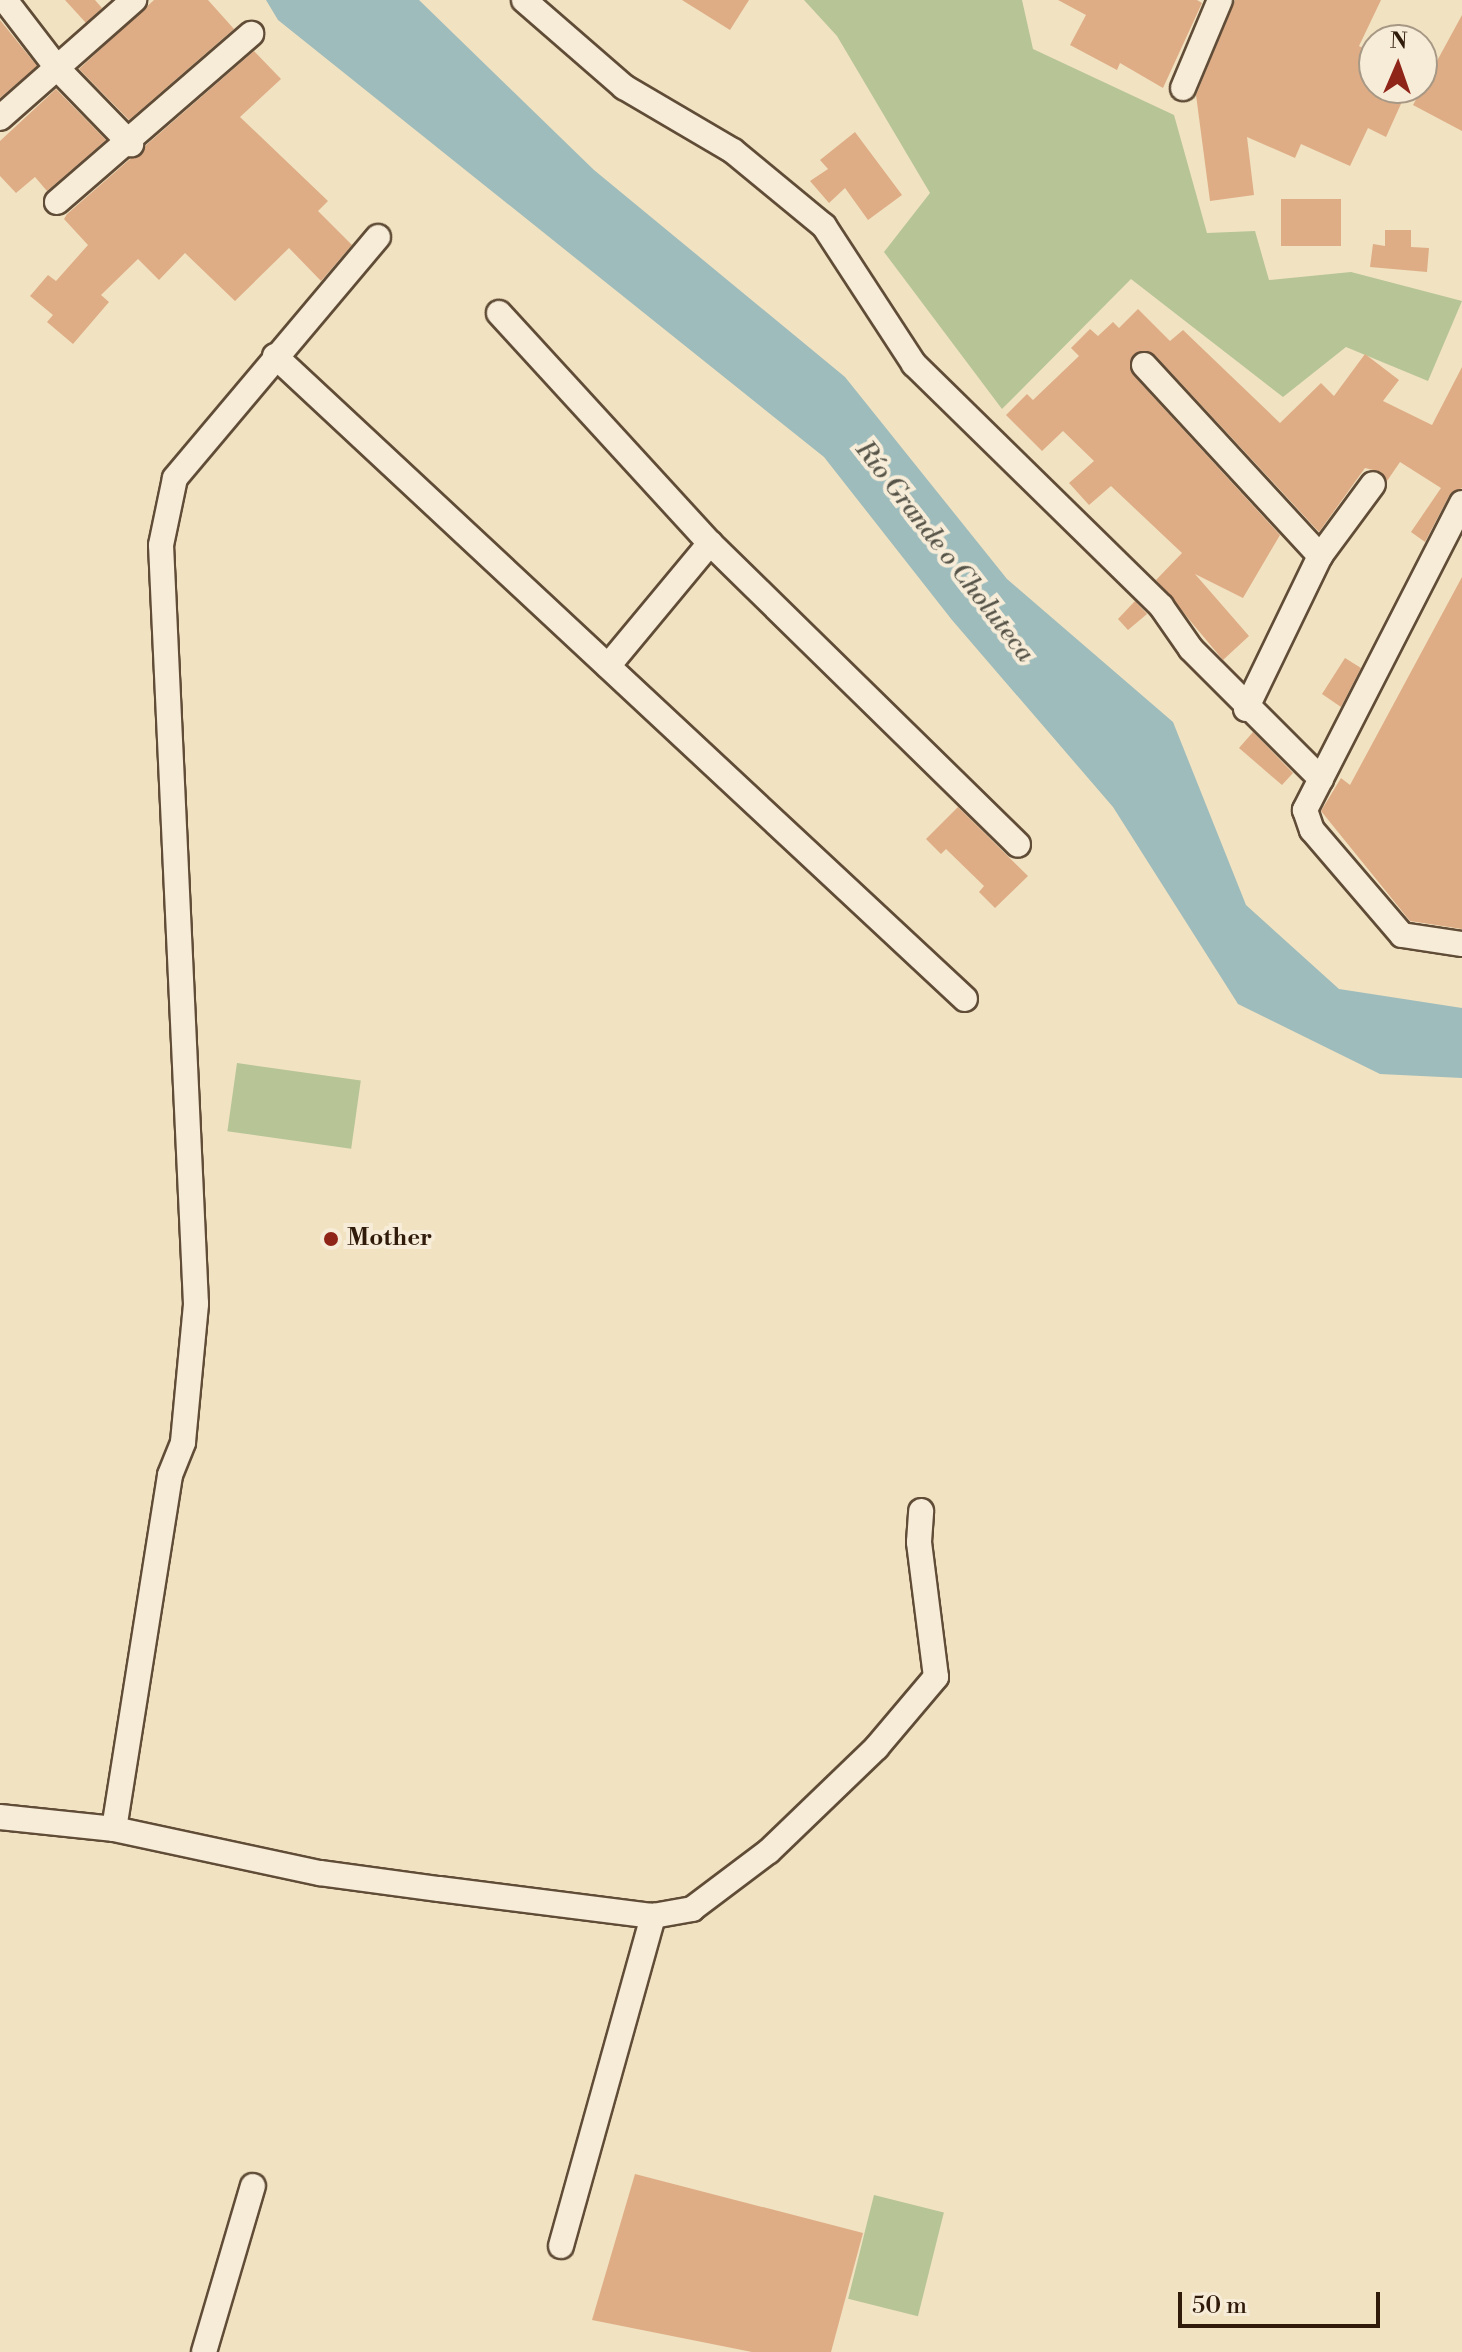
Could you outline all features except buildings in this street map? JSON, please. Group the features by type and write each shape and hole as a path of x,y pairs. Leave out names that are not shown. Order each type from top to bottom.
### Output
{"street":[{"path":"5,0 58,69 131,144"},
{"path":"0,118 134,0"},
{"path":"524,0 624,87 733,151 824,226 914,364 1161,606 1191,649 1246,709 1321,779"},
{"path":"1183,88 1220,0"},
{"path":"57,202 131,144 251,34"},
{"path":"114,1829 170,1475 183,1442 196,1304 161,545 175,478 378,237"},
{"path":"499,313 710,543 1018,845"},
{"path":"275,356 965,999"},
{"path":"1144,365 1320,556"},
{"path":"1246,709 1320,556 1373,484"},
{"path":"1462,503 1453,536 1305,810 1312,830 1402,935 1462,944"},
{"path":"608,666 710,543"},
{"path":"0,1817 114,1829 320,1873 653,1916 692,1909 769,1851 876,1748 936,1677 919,1542 921,1511"},
{"path":"561,2246 653,1916"},
{"path":"204,2352 253,2186"}],"green space":[{"path":"804,0 1022,0 1033,49 1174,115 1207,233 1255,231 1269,280 1351,272 1462,301 1428,381 1346,347 1283,397 1131,279 1002,409 884,252 930,193 837,36"},
{"path":"237,1063 361,1080 351,1149 227,1131"},
{"path":"874,2195 944,2212 918,2316 848,2299"}],"water":[{"name":"Río Grande o Choluteca","path":"266,0 419,0 594,170 845,377 1007,579 1173,722 1246,905 1339,989 1462,1008 1462,1078 1380,1074 1238,1004 1113,807 952,620 824,457 278,20"}],"place":[{"name":"Mother","path":"331,1239"}]}
